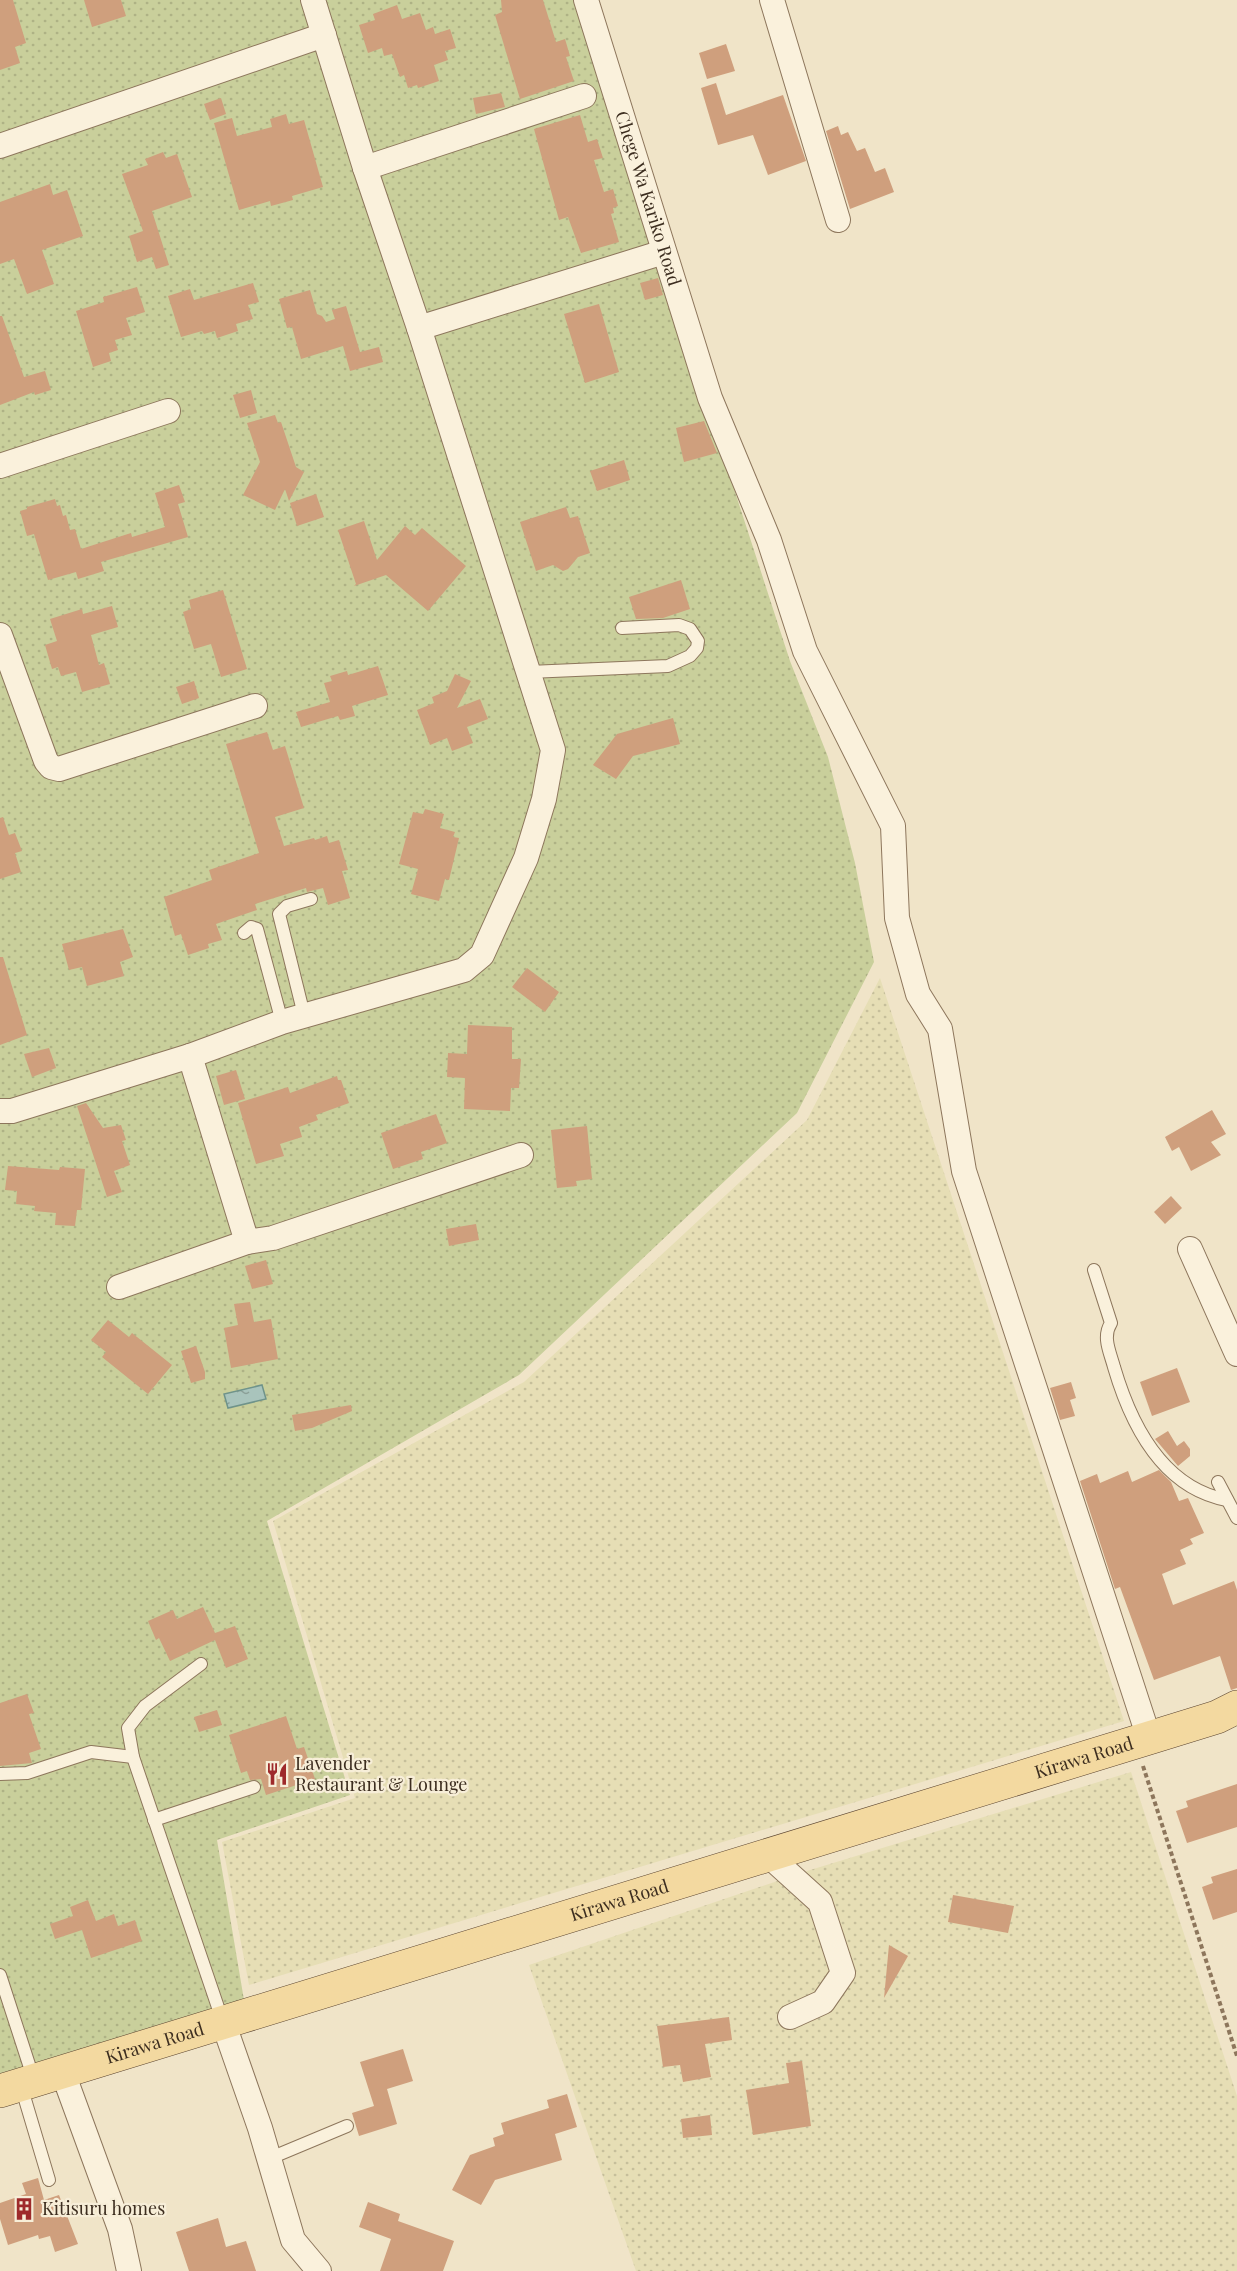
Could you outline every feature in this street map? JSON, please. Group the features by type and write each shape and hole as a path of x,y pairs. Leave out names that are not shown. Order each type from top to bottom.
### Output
{"main road":[{"name":"Kirawa Road","path":"30,2082 1217,1717 1237,1707"}],"street":[{"path":"0,1111 12,1111 190,1056 293,1019 464,970 482,955 526,858 544,799 553,750 313,0"},
{"name":"Chege Wa Kariko Road","path":"586,0 710,398 769,540 805,651 893,826 897,918 918,994 940,1029 964,1171 1142,1740"},
{"path":"772,0 838,220"},
{"path":"0,146 324,35"},
{"path":"365,168 584,96"},
{"path":"419,328 654,255"},
{"path":"0,466 168,411"},
{"path":"0,635 46,761 51,767 59,769 255,705"},
{"path":"190,1056 247,1242"},
{"path":"119,1287 247,1242 273,1238 521,1155"},
{"path":"1190,1249 1237,1354"},
{"path":"768,1855 820,1902 843,1972 823,2002 790,2016"},
{"path":"223,2022 260,2128 293,2240 319,2271"},
{"path":"30,2082 120,2229 129,2271"}],"lane":[{"path":"529,672 668,666 690,656 697,648 698,641 690,629 679,626 622,628"},
{"path":"293,1019 279,914 287,906 311,899"},
{"path":"244,933 251,927 257,929 293,1019"},
{"path":"1094,1270 1111,1323 1106,1331 1107,1345 1118,1382 1144,1440 1160,1460 1184,1483 1211,1497 1227,1500"},
{"path":"1218,1482 1237,1518"},
{"path":"201,1664 145,1706 128,1728 133,1757 223,2022"},
{"path":"0,1774 27,1773 91,1752 133,1757"},
{"path":"154,1820 254,1787"},
{"path":"0,1975 30,2082 49,2180"},
{"path":"268,2159 347,2126"}],"path":[{"path":"1142,1740 1237,2056"}],"shaded area":[{"path":"880,978 1124,1721 249,1985 222,1842 355,1798 273,1521 524,1382 807,1120"},
{"path":"1131,1772 1237,2096 1237,2271 636,2271 529,1965 807,1871"}],"green space":[{"path":"0,0 575,0 790,661 828,757 855,863 874,962 797,1113 519,1375 267,1521 350,1795 217,1840 245,2006 0,2080"}],"water":[{"path":"262,1385 266,1399 228,1408 224,1394"}],"building":[{"path":"0,0 13,0 26,43 15,47 20,63 0,70"},
{"path":"84,0 121,0 126,16 92,27"},
{"path":"501,0 543,0 556,42 565,39 570,56 566,57 574,81 520,99 495,15 502,12"},
{"path":"397,5 402,19 420,13 426,30 433,27 435,34 450,29 456,48 445,51 448,60 434,65 439,81 418,88 417,85 408,88 404,75 400,77 392,54 384,56 382,48 368,53 359,25 375,20 373,14"},
{"path":"726,44 735,71 707,79 699,53"},
{"path":"716,83 726,115 783,95 806,161 768,175 753,135 718,145 701,88"},
{"path":"501,93 505,107 476,114 473,98"},
{"path":"221,98 226,114 210,120 204,104"},
{"path":"286,114 289,124 304,120 323,187 292,196 293,200 271,206 270,201 239,210 214,123 232,118 237,136 272,127 270,119"},
{"path":"580,115 588,142 597,139 603,158 594,160 604,192 613,189 618,206 613,208 614,213 611,214 619,242 581,253 568,217 559,220 534,129"},
{"path":"838,126 841,135 848,132 857,151 865,148 875,172 885,168 894,192 850,209 826,131"},
{"path":"163,152 166,158 177,154 192,197 152,211 169,265 156,269 152,257 137,262 129,236 143,231 122,174 148,165 145,159"},
{"path":"50,184 53,195 67,190 83,236 42,250 54,284 27,294 14,259 0,264 0,202"},
{"path":"658,278 663,295 645,300 640,283"},
{"path":"253,283 259,302 248,305 253,319 236,324 238,331 217,338 215,331 204,334 202,331 181,337 168,296 190,289 194,300"},
{"path":"137,287 145,312 126,318 132,335 115,340 118,350 109,353 111,361 93,367 76,311 104,302 103,297"},
{"path":"310,290 317,314 322,316 326,322 335,319 332,310 346,306 360,352 379,347 383,362 350,371 343,346 301,359 292,327 287,328 279,299"},
{"path":"599,304 619,372 585,383 564,314"},
{"path":"0,316 2,316 24,377 45,371 51,390 35,395 34,392 0,405"},
{"path":"251,390 257,413 240,418 233,395"},
{"path":"275,415 278,423 281,422 296,467 304,472 289,501 285,489 275,510 243,495 260,462 247,423"},
{"path":"704,421 717,453 684,462 676,428"},
{"path":"624,460 630,480 597,491 590,471"},
{"path":"179,485 185,502 178,504 188,537 101,562 104,571 78,579 76,572 48,580 34,534 27,536 20,511 55,499 57,506 60,505 63,516 66,515 70,530 75,529 81,549 131,533 132,537 165,527 155,493"},
{"path":"316,494 324,517 297,526 290,503"},
{"path":"566,507 570,518 578,516 590,553 578,557 568,569 563,571 553,565 536,571 520,522"},
{"path":"364,521 377,560 405,526 415,535 422,528 466,566 428,611 386,575 354,586 356,584 338,530"},
{"path":"681,580 690,609 663,618 636,619 629,597"},
{"path":"223,590 247,669 221,677 211,644 194,649 183,612 191,609 189,600"},
{"path":"112,606 118,627 91,635 99,665 104,663 110,684 82,692 76,672 61,676 58,667 52,669 45,645 57,641 50,619 82,609 83,614"},
{"path":"378,666 388,695 352,706 355,716 340,720 338,716 301,727 296,712 330,702 324,683 332,681 330,676 347,671 348,675"},
{"path":"455,674 471,681 457,708 480,699 488,719 467,727 473,743 452,751 447,738 430,745 417,710 434,703 432,697 447,691"},
{"path":"194,681 199,698 182,704 176,687"},
{"path":"673,718 680,744 633,756 616,779 593,765 617,734"},
{"path":"267,732 273,750 285,746 304,808 275,817 284,846 327,836 329,843 339,840 348,870 342,871 350,898 328,905 323,888 307,892 306,888 255,904 257,910 216,924 222,940 208,944 209,948 188,955 181,934 175,936 164,897 212,880 209,870 259,853 226,744"},
{"path":"425,809 444,814 440,828 455,832 453,837 459,838 449,880 445,879 439,901 411,894 418,869 399,864 413,812 423,814"},
{"path":"3,817 9,835 15,833 22,851 15,853 21,872 0,879 0,818"},
{"path":"123,929 133,957 120,962 124,976 87,986 82,967 69,970 62,944"},
{"path":"0,957 3,957 27,1035 0,1045"},
{"path":"527,968 559,992 545,1012 512,987"},
{"path":"468,1025 512,1027 512,1059 521,1059 519,1088 511,1088 510,1111 464,1109 465,1078 447,1077 448,1053 467,1054"},
{"path":"49,1048 56,1068 32,1077 24,1054"},
{"path":"236,1070 245,1099 224,1105 216,1076"},
{"path":"337,1076 338,1080 341,1080 349,1103 316,1115 318,1120 299,1127 302,1137 280,1144 284,1156 256,1164 238,1103 288,1087 290,1093"},
{"path":"86,1103 103,1128 121,1125 126,1140 122,1141 130,1165 114,1171 122,1192 107,1197 77,1106"},
{"path":"1212,1110 1226,1134 1211,1142 1221,1155 1191,1171 1179,1147 1172,1151 1165,1137"},
{"path":"436,1114 447,1143 421,1152 423,1159 393,1169 381,1133"},
{"path":"587,1126 592,1179 576,1181 577,1186 557,1188 551,1130"},
{"path":"8,1166 59,1170 60,1167 85,1169 81,1210 77,1210 75,1226 55,1225 56,1213 34,1211 35,1206 16,1204 17,1191 5,1190"},
{"path":"1171,1196 1182,1208 1165,1224 1154,1212"},
{"path":"476,1224 479,1240 449,1246 446,1229"},
{"path":"266,1260 273,1284 252,1289 245,1266"},
{"path":"250,1302 254,1322 271,1319 278,1359 231,1368 224,1328 238,1325 234,1304"},
{"path":"108,1320 129,1337 132,1333 172,1365 148,1394 102,1357 106,1352 91,1340"},
{"path":"196,1346 205,1372 205,1379 191,1383 181,1351"},
{"path":"1177,1368 1190,1402 1152,1416 1140,1382"},
{"path":"1071,1382 1076,1398 1070,1400 1075,1416 1060,1420 1050,1388"},
{"path":"351,1405 352,1411 312,1428 295,1431 292,1415"},
{"path":"1168,1431 1177,1446 1184,1441 1190,1449 1190,1456 1178,1466 1155,1439"},
{"path":"1159,1470 1171,1482 1179,1501 1188,1498 1204,1533 1190,1539 1193,1544 1180,1550 1186,1564 1162,1574 1173,1605 1234,1581 1237,1590 1237,1688 1231,1690 1220,1656 1154,1680 1120,1587 1115,1589 1080,1481 1097,1474 1100,1483 1128,1471 1132,1482"},
{"path":"203,1607 215,1633 235,1626 248,1659 226,1668 215,1640 170,1661 159,1638 156,1640 148,1621 173,1610 177,1619"},
{"path":"27,1694 34,1713 29,1714 41,1749 29,1753 32,1763 0,1766 0,1703"},
{"path":"217,1710 222,1725 199,1732 194,1717"},
{"path":"286,1716 297,1749 304,1747 315,1779 266,1795 261,1779 250,1780 247,1771 241,1773 229,1735"},
{"path":"1237,1784 1237,1827 1187,1843 1176,1811 1188,1807 1186,1801"},
{"path":"1237,1869 1237,1912 1213,1920 1202,1887 1213,1883 1211,1877"},
{"path":"953,1895 1014,1906 1008,1933 948,1922"},
{"path":"88,1900 96,1921 114,1914 118,1926 135,1920 142,1941 91,1958 82,1930 55,1939 50,1924 73,1916 70,1907"},
{"path":"889,1945 908,1956 884,1998"},
{"path":"729,2017 732,2040 705,2044 711,2077 683,2082 680,2065 663,2067 657,2026"},
{"path":"403,2049 413,2081 387,2089 397,2124 359,2136 352,2113 374,2106 360,2062"},
{"path":"802,2061 811,2126 753,2135 746,2090 789,2083 786,2063"},
{"path":"567,2094 577,2127 555,2134 562,2160 495,2180 481,2205 452,2190 470,2155 495,2146 493,2138 504,2134 501,2123 549,2108 547,2100"},
{"path":"710,2115 712,2135 683,2138 681,2119"},
{"name":"Kitisuru homes","path":"38,2178 44,2200 59,2195 78,2244 55,2252 50,2236 39,2239 38,2235 8,2245 0,2219 0,2203 26,2194 22,2183"},
{"path":"368,2202 400,2214 398,2221 454,2241 443,2271 380,2271 391,2239 359,2227"},
{"path":"218,2218 226,2247 246,2241 256,2271 189,2271 176,2232"}],"place":[{"name":"Lavender Restaurant & Lounge","path":"277,1774"},
{"name":"Kitisuru homes","path":"24,2209"}]}
